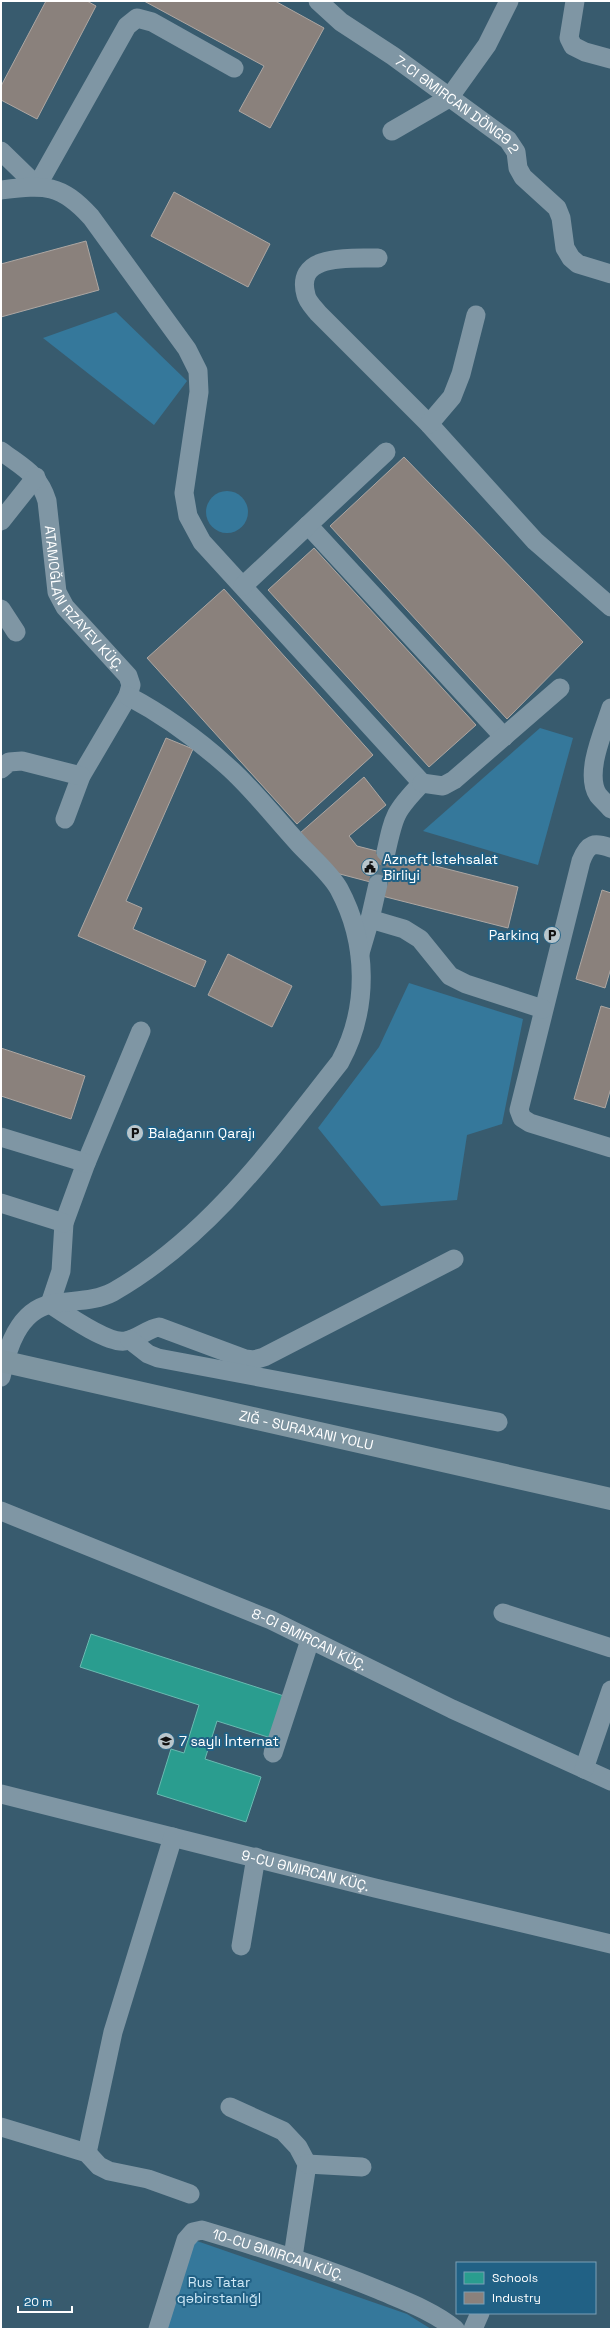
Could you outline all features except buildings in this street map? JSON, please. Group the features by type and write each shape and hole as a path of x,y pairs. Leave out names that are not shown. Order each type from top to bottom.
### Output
{"main road":[{"path":"2,1366 611,1499"}],"street":[{"name":"7-CI ƏMIRCAN DÖNGƏ 2","path":"318,1 341,22 392,56 508,140 516,152 518,168 523,177 557,208 561,218 565,248 571,258 578,264 611,274"},
{"path":"392,131 449,98 487,45 509,1"},
{"path":"576,1 569,38 573,46 584,52 611,59"},
{"path":"37,186 127,26 137,18 152,22 234,68"},
{"path":"1,151 37,186"},
{"path":"1,190 37,186 61,192 75,200 91,217 186,349 198,371 199,392 184,493 188,516 202,542 422,783 442,786 454,780 560,688"},
{"path":"378,258 326,260 311,267 306,277 306,295 318,313 428,424 535,541 611,607"},
{"path":"428,424 452,397 461,374 476,315"},
{"name":"ATAMOĞLAN RZAYEV KÜÇ.","path":"1,451 36,477 43,487 47,500 57,592 65,607 128,676 131,685 128,696 81,776 65,818"},
{"path":"243,586 386,452"},
{"path":"1,521 36,477"},
{"path":"308,525 504,737"},
{"path":"1,609 16,632"},
{"path":"2,1366 11,1341 21,1325 34,1310 50,1304 86,1301 112,1292 171,1252 206,1222 263,1159 340,1062 348,1047 361,1005 360,953 350,914 338,887 228,766 177,726 128,696"},
{"path":"611,708 595,760 593,779 598,794 611,809"},
{"path":"1,769 9,762 22,761 81,776"},
{"path":"386,852 393,818 401,804 422,783"},
{"path":"611,848 599,844 591,845 585,852 543,1009 519,1110 522,1118 530,1123 611,1148"},
{"path":"360,953 378,884"},
{"path":"370,919 404,929 420,939 450,976 466,984 543,1009"},
{"path":"50,1304 62,1271 64,1223 86,1163 141,1031"},
{"path":"1,1137 86,1163"},
{"path":"1,1203 64,1223"},
{"path":"50,1304 77,1322 113,1340 123,1342 130,1340 151,1328 160,1327 245,1359 254,1360 264,1357 454,1259"},
{"path":"130,1340 148,1354 158,1358 498,1422"},
{"name":"8-CI ƏMIRCAN KÜÇ.","path":"1,1511 270,1620 452,1709 611,1781"},
{"path":"503,1613 611,1648"},
{"path":"273,1753 310,1640"},
{"path":"584,1769 611,1690"},
{"name":"9-CU ƏMIRCAN KÜÇ.","path":"1,1794 375,1888 611,1944"},
{"path":"87,2153 114,2032 173,1837"},
{"path":"241,1946 256,1857"},
{"path":"230,2107 283,2130 298,2147 307,2164 293,2257"},
{"path":"1,2127 87,2153 99,2166 109,2171 148,2179 190,2194"},
{"path":"307,2164 362,2167"},
{"name":"10-CU ƏMIRCAN KÜÇ.","path":"158,2329 186,2240 193,2232 202,2230 293,2257 418,2306 455,2329"},
{"path":"473,2329 480,2314"}],"green space":[{"path":"116,312 187,381 154,425 43,338"},
{"path":"223,491 231,491 239,494 245,500 248,512 245,524 239,530 231,533 223,533 215,530 209,524 206,516 206,508 209,500 215,494"},
{"path":"540,728 573,738 538,865 423,831"},
{"path":"409,983 523,1019 502,1124 467,1135 457,1200 381,1206 318,1128 379,1047"},
{"name":"Rus Tatar qəbirstanlığl","path":"194,2240 407,2314 431,2329 164,2329"}],"tunnel":[{"path":"378,884 386,852"}],"place":[{"name":"Azneft İstehsalat Birliyi","path":"370,867"},
{"name":"Parkinq","path":"552,935"},
{"name":"Balağanın Qarajı","path":"135,1133"},
{"name":"7 saylı İnternat","path":"166,1741"}]}
